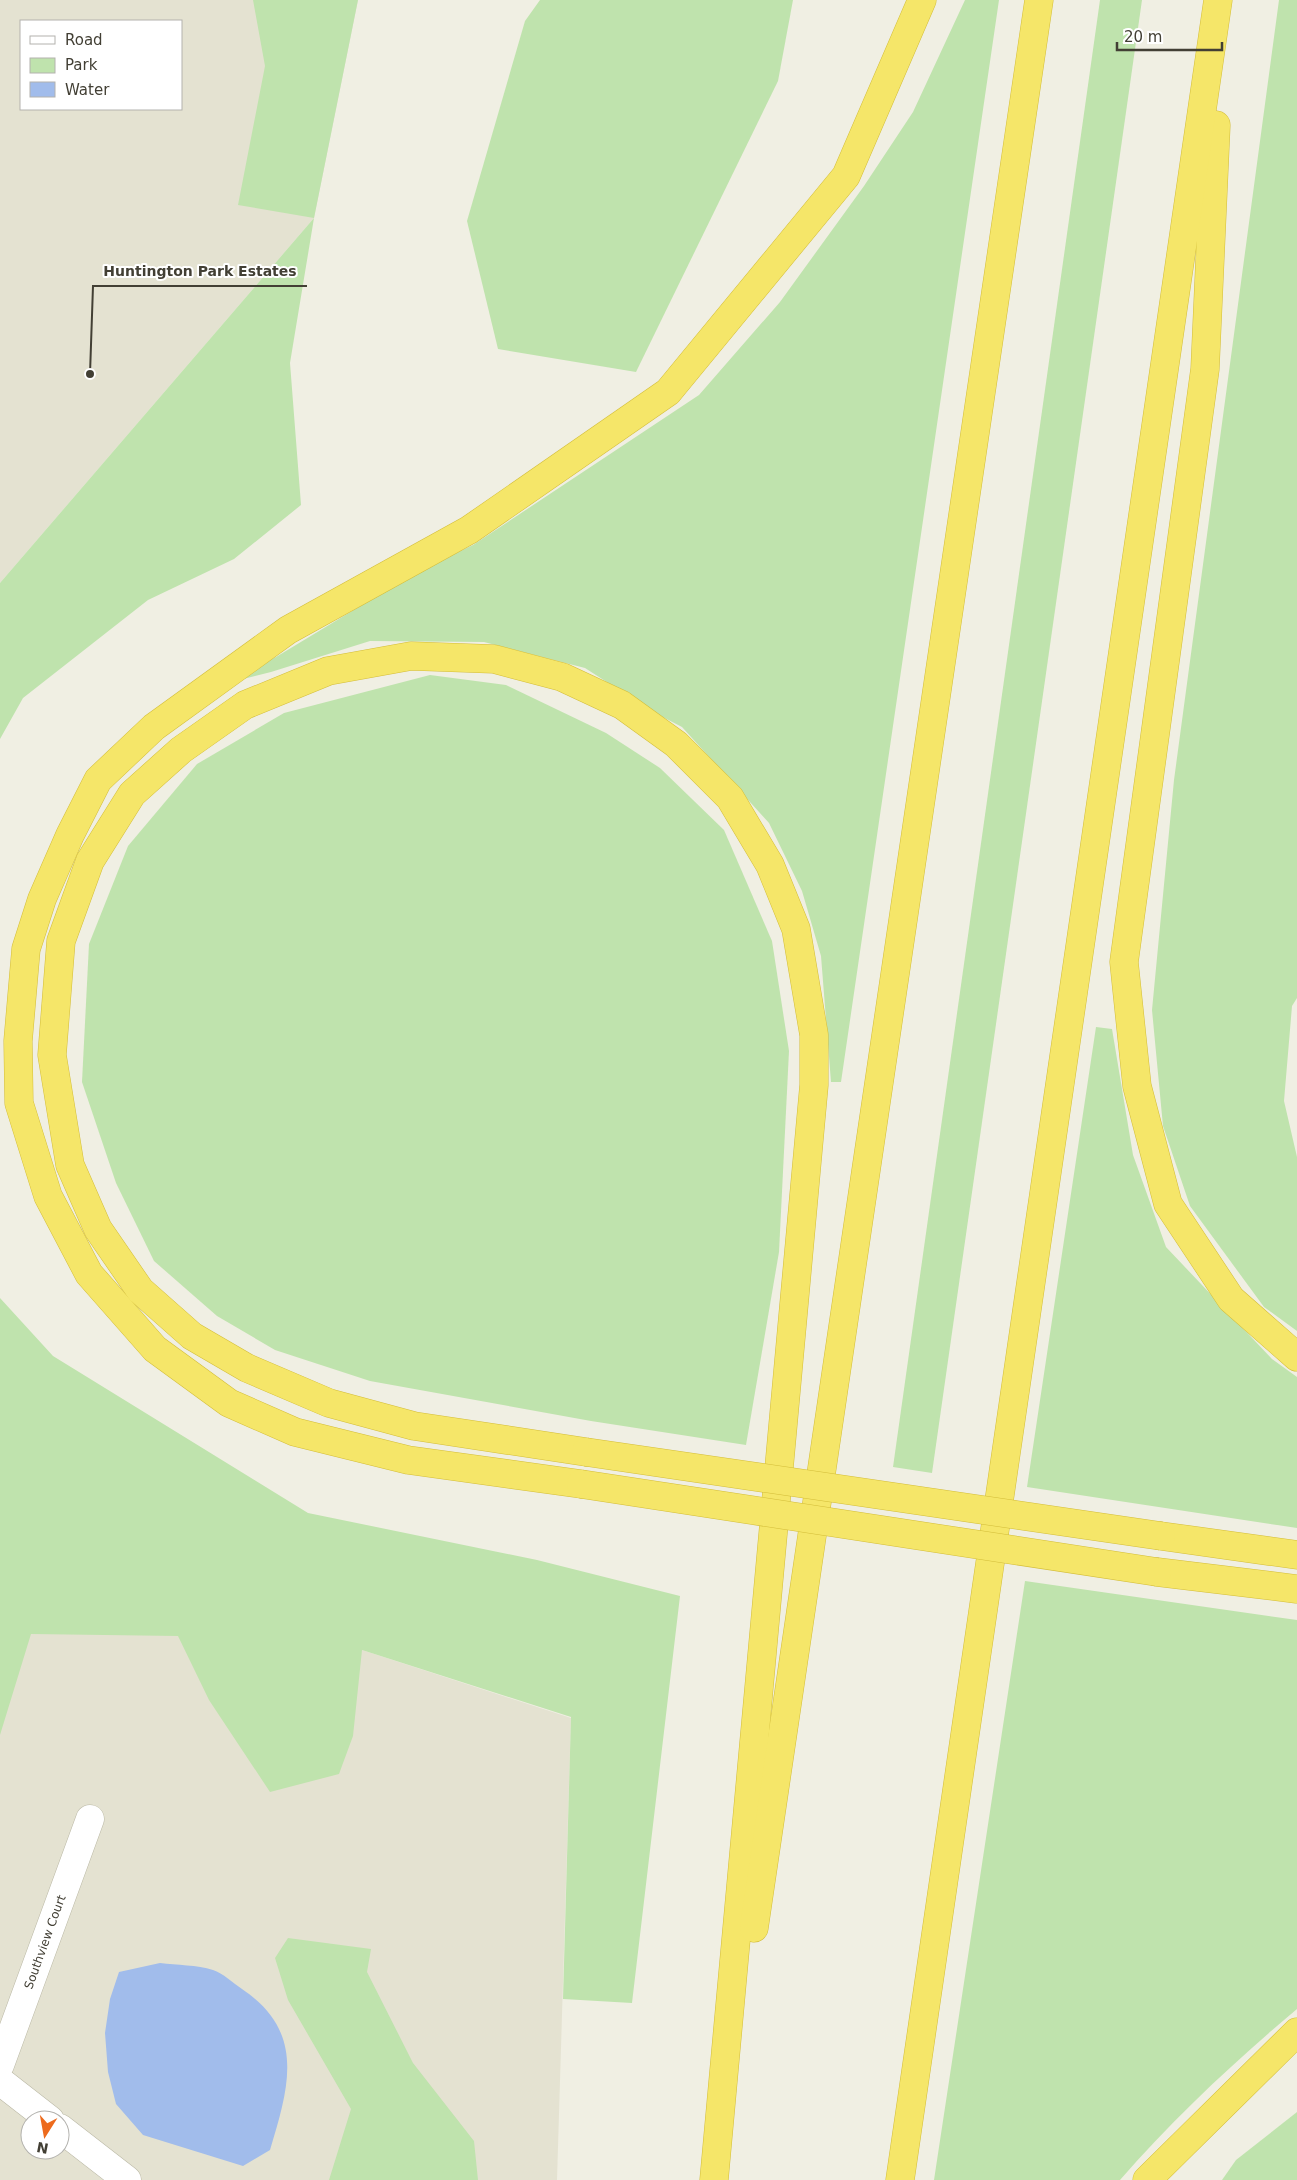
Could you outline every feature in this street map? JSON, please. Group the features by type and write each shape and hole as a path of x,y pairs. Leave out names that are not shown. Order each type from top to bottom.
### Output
{"highway":[{"path":"922,0 846,176 668,392 468,530 288,630 154,727 98,780 70,835 42,900 26,949 18,1041 19,1103 48,1196 88,1274 155,1349 229,1403 295,1432 408,1460 580,1484 1157,1572 1297,1589"},
{"path":"716,2180 1039,0"},
{"path":"1220,0 1205,369 1124,962 1137,1086 1168,1204 1231,1299 1297,1357"},
{"path":"900,2180 1220,0"},
{"path":"716,2180 814,1085 814,1035 796,929 770,865 730,798 676,744 622,705 562,677 494,659 411,656 328,671 245,704 181,750 132,794 90,861 61,941 52,1054 70,1165 98,1229 140,1290 192,1336 247,1368 329,1403 414,1426 586,1452 1161,1536 1297,1555"},
{"path":"1146,2180 1297,2032"}],"street":[{"name":"Southview Court","path":"0,2065 90,1819"},
{"path":"0,2081 37,2110"},
{"path":"70,2136 128,2180"}],"shaded area":[{"path":"0,0 358,0 314,218 0,583"},
{"path":"0,1532 571,1718 557,2180 0,2180"}],"green space":[{"path":"253,0 358,0 314,218 238,205 265,66"},
{"path":"540,0 793,0 778,81 636,372 498,349 467,221 525,21"},
{"path":"965,0 999,0 841,1082 831,1082 821,956 802,891 769,823 682,727 655,713 585,668 484,642 370,641 271,672 220,685 276,657 415,573 473,545 699,395 780,302 864,186 913,112"},
{"path":"1100,0 1142,0 932,1473 893,1467"},
{"path":"1279,0 1297,0 1297,998 1292,1006 1284,1101 1297,1157 1297,1331 1264,1307 1190,1206 1163,1126 1152,1010 1174,780"},
{"path":"314,218 290,363 301,505 234,559 148,600 23,698 0,739 0,583"},
{"path":"430,675 506,685 606,733 660,768 724,830 772,941 789,1051 779,1252 746,1445 591,1421 370,1381 275,1350 217,1316 154,1261 116,1183 82,1082 89,944 128,846 197,764 284,713"},
{"path":"1096,1027 1112,1029 1133,1155 1166,1247 1272,1359 1297,1377 1297,1528 1027,1487"},
{"path":"0,1298 53,1356 308,1513 537,1560 680,1596 632,2003 563,1999 571,1717 362,1650 353,1736 339,1774 270,1792 209,1700 178,1636 31,1634 0,1735"},
{"path":"1025,1581 1297,1620 1297,2009 1205,2091 1120,2180 934,2180"},
{"path":"288,1938 371,1949 367,1972 413,2063 474,2141 478,2180 329,2180 351,2109 288,2000 275,1958"},
{"path":"1297,2112 1297,2180 1222,2180 1236,2160"}],"water":[{"path":"160,1963 194,1966 217,1971 262,2006 276,2023 284,2042 287,2062 286,2083 283,2104 270,2150 243,2166 143,2135 116,2104 108,2072 105,2033 110,1999 119,1972"}],"place":[{"name":"Huntington Park Estates","path":"90,374"}]}
